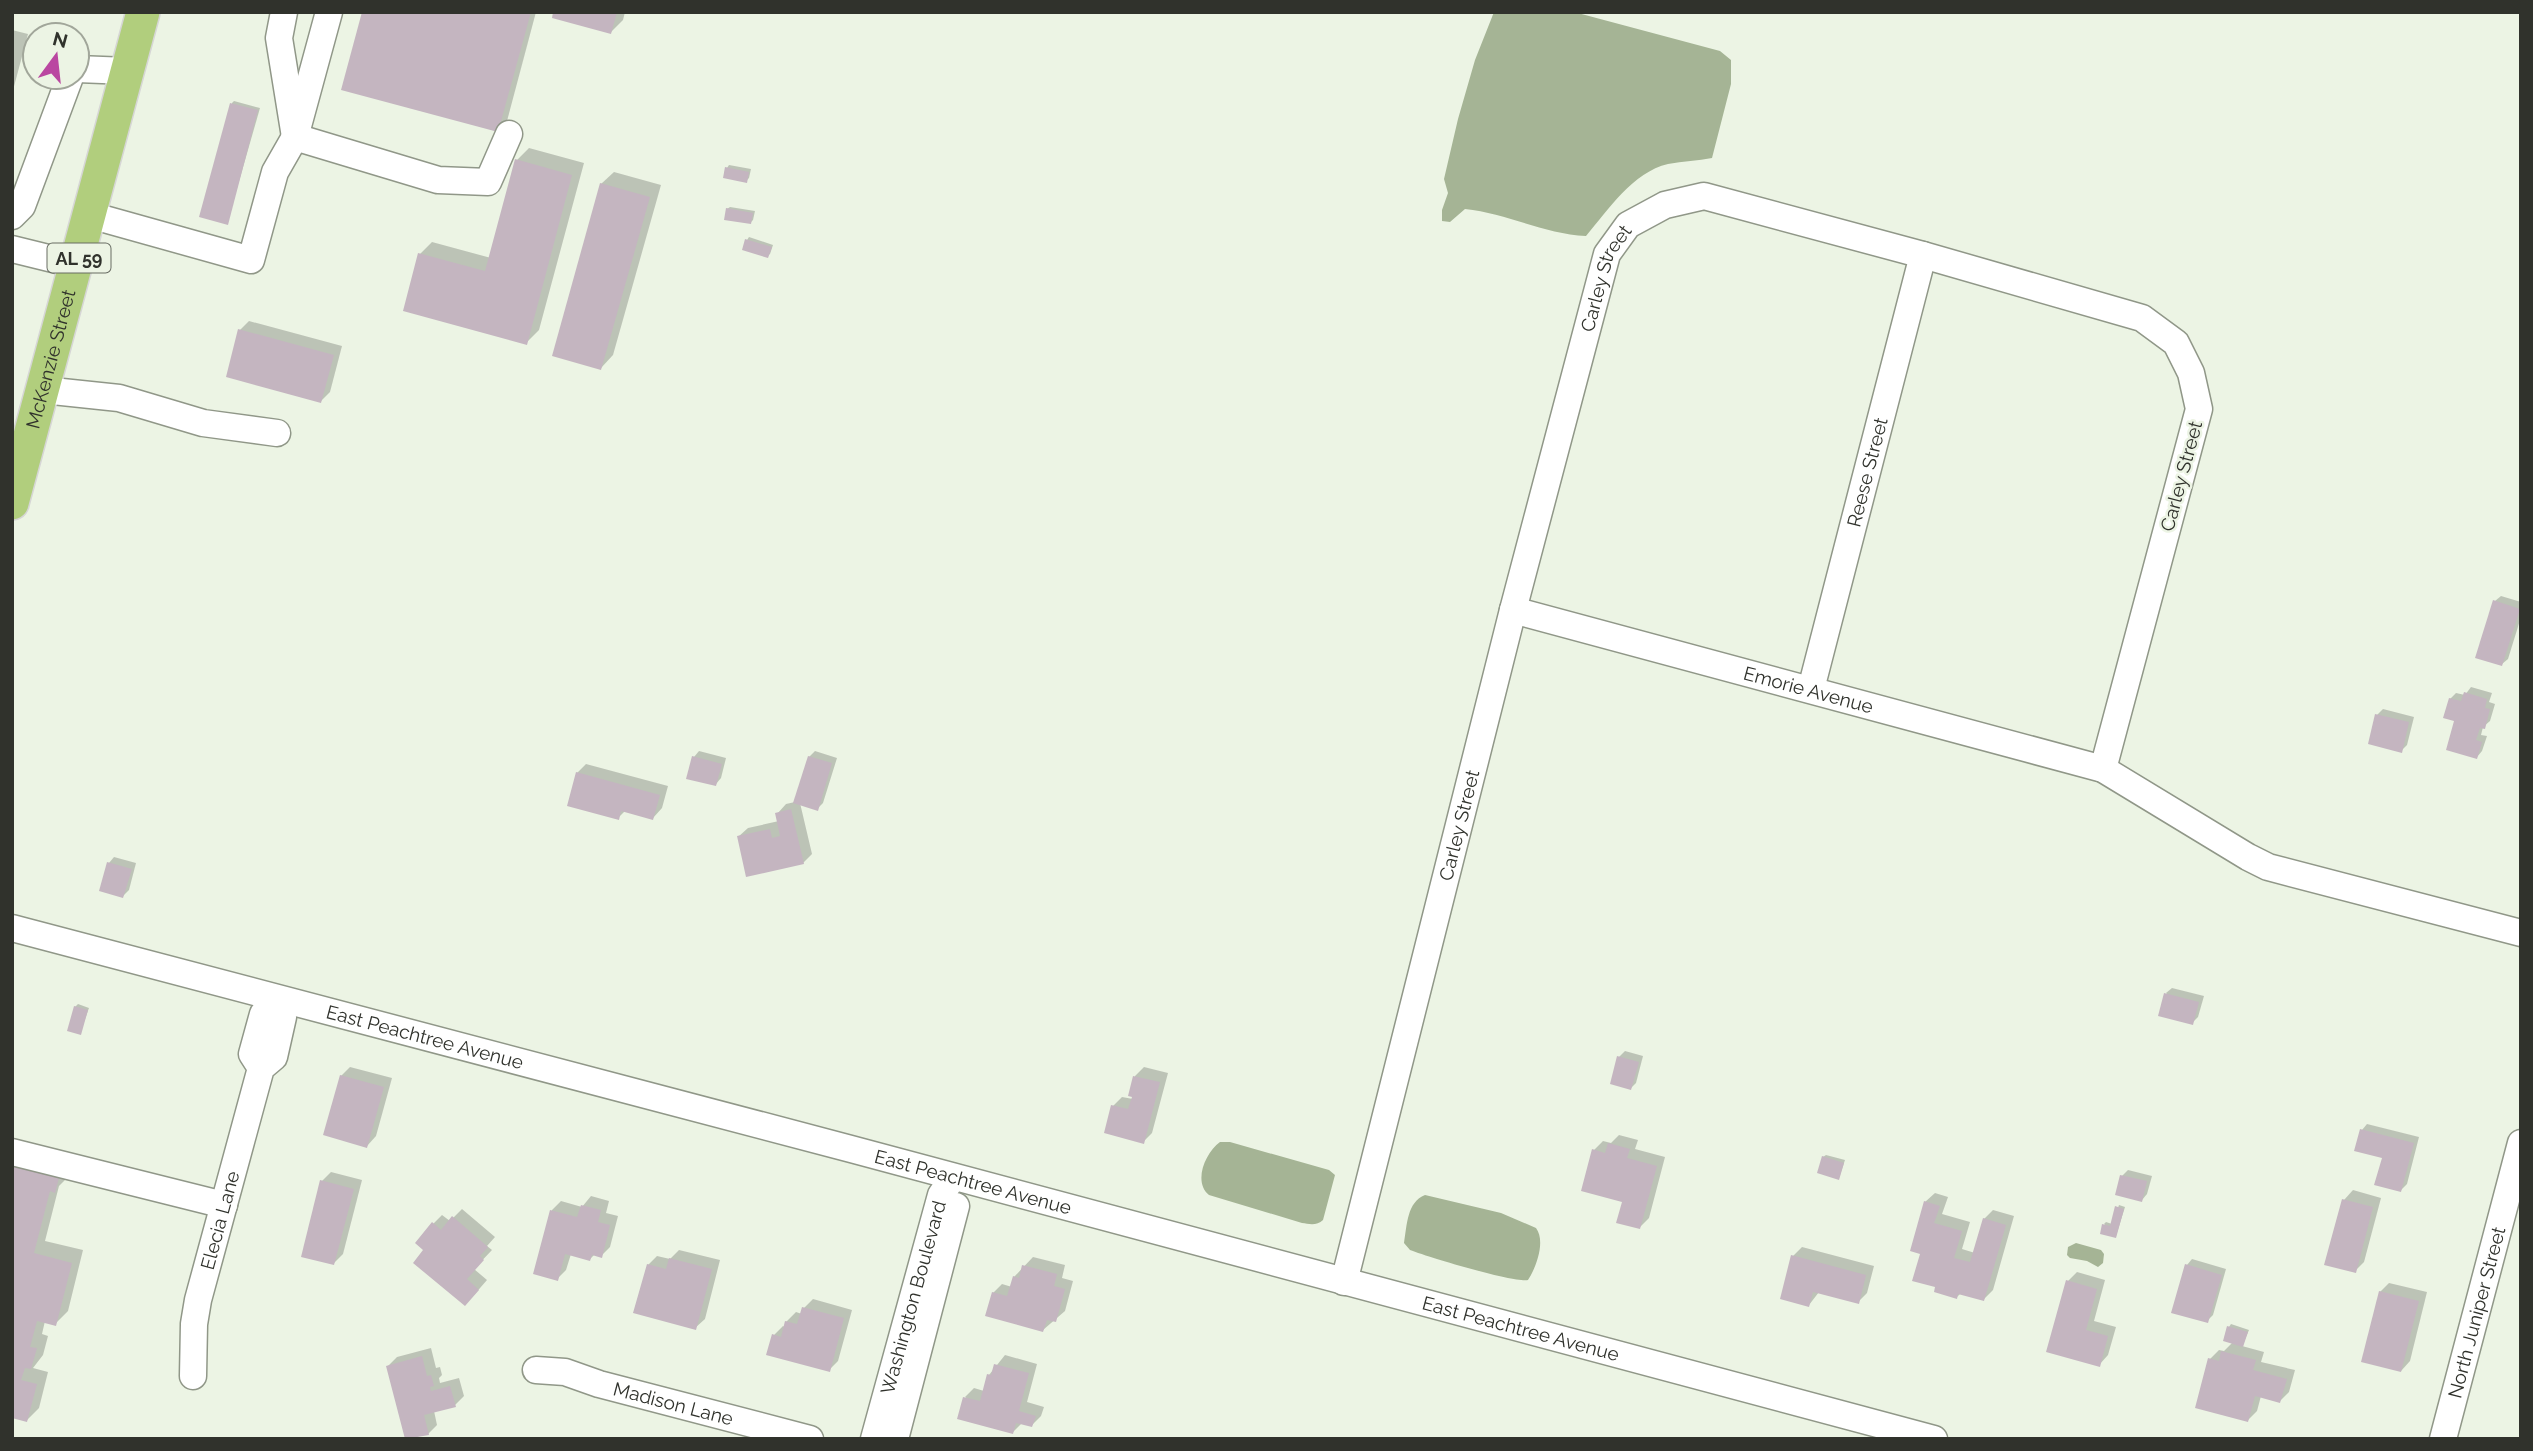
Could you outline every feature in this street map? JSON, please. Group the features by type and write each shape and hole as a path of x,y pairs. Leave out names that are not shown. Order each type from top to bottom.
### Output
{"main road":[{"name":"McKenzie Street","path":"12,503 144,12"}],"street":[{"path":"284,12 279,38 295,137"},
{"path":"90,215 251,260 275,172 295,137 329,12"},
{"path":"91,70 128,71"},
{"path":"12,216 22,206 65,91"},
{"path":"295,137 438,180 488,182 509,134"},
{"name":"Carley Street","path":"1344,1282 1513,610 1607,254 1629,225 1665,205 1704,196 1923,254 2142,318 2176,343 2191,373 2199,408 2103,769"},
{"path":"12,249 77,265"},
{"name":"Reese Street","path":"1811,689 1923,254"},
{"path":"43,390 119,398 202,423 277,433"},
{"name":"Emorie Avenue","path":"1513,610 2103,769 2248,858 2268,867 2521,933"},
{"name":"East Peachtree Avenue","path":"12,928 1934,1439"},
{"name":"Elecia Lane","path":"193,1376 194,1324 198,1300 261,1068 252,1054 263,1014 278,999"},
{"name":"North Juniper Street","path":"2443,1439 2521,1143"},
{"path":"12,1152 224,1205"},
{"name":"Washington Boulevard","path":"874,1439 941,1195 953,1177"},
{"name":"Washington Boulevard","path":"895,1439 958,1199 953,1177"},
{"name":"Madison Lane","path":"536,1370 565,1372 611,1388 810,1439"}],"shaded area":[{"path":"1494,12 1574,12 1720,51 1731,60 1731,84 1712,158 1655,168 1632,183 1586,236 1555,232 1465,209 1450,222 1442,221 1442,210 1448,193 1444,179 1458,119 1475,60"},
{"path":"1220,1142 1230,1142 1329,1170 1335,1175 1323,1220 1316,1224 1302,1223 1209,1195 1204,1189 1201,1175 1210,1153"},
{"path":"1425,1195 1501,1213 1536,1228 1540,1247 1537,1262 1528,1280 1489,1274 1410,1250 1404,1243 1409,1215 1419,1198"},
{"path":"2076,1243 2101,1250 2104,1254 2103,1263 2098,1267 2087,1261 2070,1258 2067,1255 2068,1247"}],"building":[{"path":"362,12 531,12 498,132 341,90"},
{"path":"553,12 617,12 611,34 552,18"},
{"path":"230,103 258,110 228,225 199,217"},
{"path":"515,159 572,175 527,345 403,311 418,253 485,271"},
{"path":"725,167 749,172 747,183 723,178"},
{"path":"600,183 650,197 601,370 552,356"},
{"path":"726,208 753,213 751,224 724,220"},
{"path":"745,239 772,247 768,258 742,250"},
{"path":"238,329 334,355 321,403 226,377"},
{"path":"2493,600 2520,609 2502,666 2475,658"},
{"path":"2464,692 2487,699 2485,708 2490,709 2485,729 2480,728 2476,740 2482,742 2477,759 2446,750 2454,721 2443,718 2449,698 2461,701"},
{"path":"2375,714 2409,722 2402,753 2368,744"},
{"path":"692,756 722,764 716,786 686,779"},
{"path":"808,756 832,763 818,811 793,803"},
{"path":"576,772 660,795 653,820 621,811 619,820 567,806"},
{"path":"791,809 804,864 746,877 737,836 770,829 772,838 780,836 775,813"},
{"path":"107,862 132,869 123,898 99,891"},
{"path":"2164,993 2199,1002 2193,1025 2158,1016"},
{"path":"74,1006 88,1010 81,1035 67,1031"},
{"path":"1617,1056 1639,1062 1631,1090 1610,1084"},
{"path":"340,1075 384,1087 367,1148 323,1135"},
{"path":"1133,1076 1160,1082 1144,1144 1104,1133 1111,1105 1128,1109 1132,1097 1128,1096"},
{"path":"2360,1129 2414,1143 2401,1192 2374,1185 2382,1158 2354,1151"},
{"path":"1608,1143 1630,1149 1627,1158 1657,1166 1640,1229 1616,1223 1622,1202 1581,1191 1592,1149 1605,1153"},
{"path":"1822,1156 1844,1163 1839,1180 1817,1173"},
{"path":"12,1165 59,1178 55,1193 50,1191 34,1253 72,1263 56,1326 37,1321 30,1347 37,1348 31,1369 25,1368 21,1380 37,1384 27,1422 12,1418"},
{"path":"2120,1175 2147,1181 2142,1202 2115,1195"},
{"path":"320,1180 354,1189 334,1265 301,1257"},
{"path":"2342,1199 2373,1207 2356,1273 2324,1265"},
{"path":"1924,1201 1940,1206 1934,1223 1962,1231 1954,1258 1970,1262 1983,1218 2006,1225 1984,1301 1958,1294 1957,1299 1934,1292 1935,1287 1912,1281 1920,1254 1910,1251"},
{"path":"581,1205 601,1210 598,1222 610,1225 602,1258 592,1255 590,1261 565,1254 558,1281 533,1274 550,1210 577,1217"},
{"path":"2115,1206 2124,1209 2116,1238 2100,1234 2102,1224 2110,1226"},
{"path":"452,1216 488,1247 480,1256 484,1260 467,1279 479,1290 465,1306 413,1263 423,1250 415,1243 432,1222 441,1230"},
{"path":"1791,1255 1866,1275 1859,1304 1813,1292 1809,1307 1780,1299"},
{"path":"669,1258 712,1269 696,1330 633,1313 647,1264 666,1269"},
{"path":"2185,1264 2222,1275 2208,1323 2171,1313"},
{"path":"1022,1265 1057,1274 1054,1286 1065,1289 1056,1322 1047,1320 1043,1332 985,1316 992,1292 1007,1296 1013,1276 1019,1278"},
{"path":"2066,1280 2097,1289 2086,1330 2108,1336 2100,1367 2046,1352"},
{"path":"2379,1291 2419,1301 2401,1372 2361,1362"},
{"path":"802,1307 844,1318 830,1372 766,1355 772,1334 781,1337 785,1321 797,1324"},
{"path":"2227,1326 2248,1332 2243,1347 2223,1341"},
{"path":"2221,1351 2256,1360 2253,1370 2287,1379 2280,1403 2255,1396 2248,1422 2195,1408 2208,1358 2219,1361"},
{"path":"422,1356 427,1376 431,1375 434,1386 430,1387 431,1391 450,1386 456,1407 424,1415 429,1435 405,1439 386,1366"},
{"path":"994,1364 1029,1373 1019,1411 1036,1416 1032,1427 1016,1423 1013,1434 957,1419 963,1397 980,1401 987,1374 991,1375"}]}
